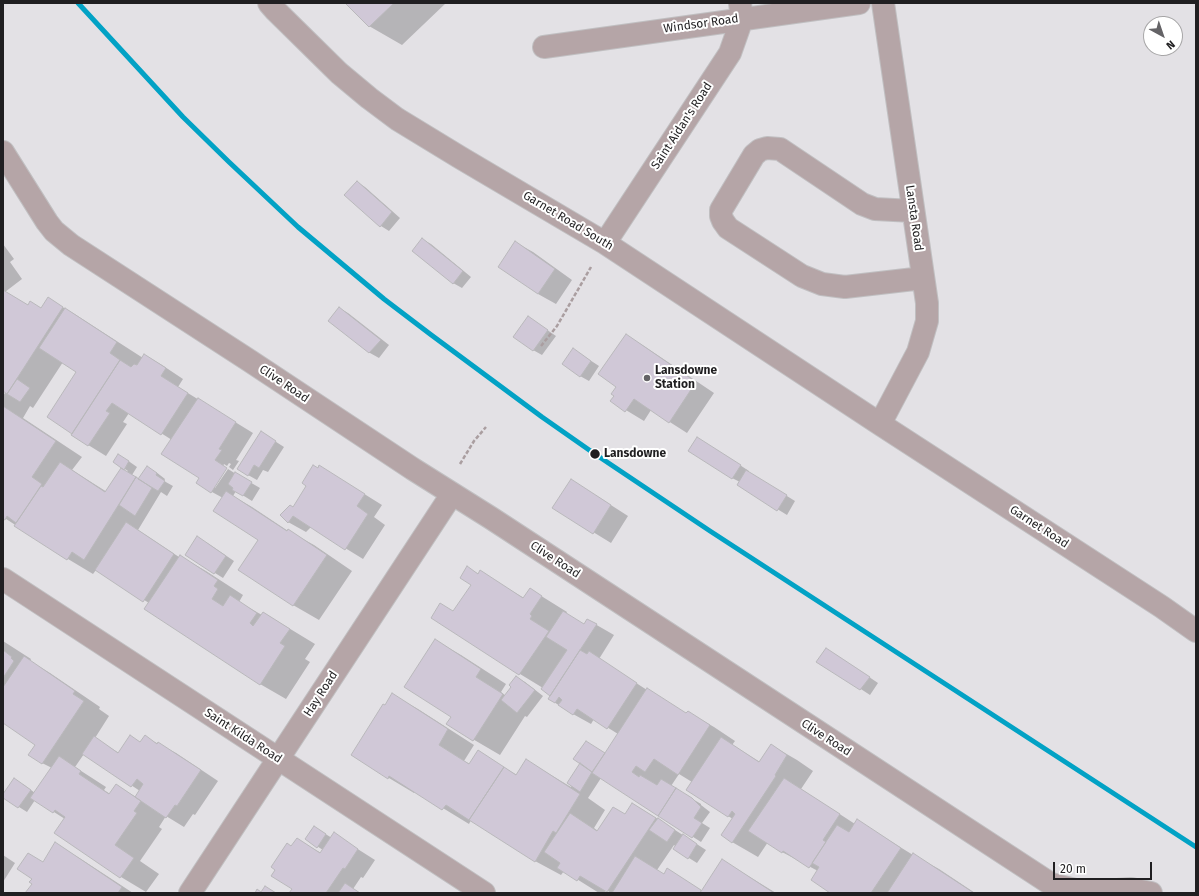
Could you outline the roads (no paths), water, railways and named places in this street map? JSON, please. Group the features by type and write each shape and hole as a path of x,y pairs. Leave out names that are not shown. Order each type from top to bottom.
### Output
{"street":[{"name":"Garnet Road South","path":"270,3 276,11 339,73 397,119 605,243 880,424"},
{"name":"Windsor Road","path":"544,47 741,11 859,3"},
{"name":"Lansta Road","path":"880,424 918,352 927,321 927,303 883,3"},
{"name":"Saint Aidan's Road","path":"605,243 730,53 741,11"},
{"path":"913,211 875,209 862,204 780,149 767,148 760,150 754,155 721,210 721,216 723,222 728,228 802,276 822,284 845,287 923,278"},
{"name":"Clive Road","path":"3,152 46,222 62,238 412,469 511,531 1051,884 1075,890 1103,892 1131,889 1152,893"},
{"name":"Garnet Road","path":"880,424 1156,603 1196,631"},
{"name":"Hay Road","path":"190,893 452,494"},
{"name":"Saint Kilda Road","path":"3,579 484,893"}],"place":[{"name":"Lansdowne Station","path":"647,378"},
{"name":"Lansdowne","path":"595,454"}]}
